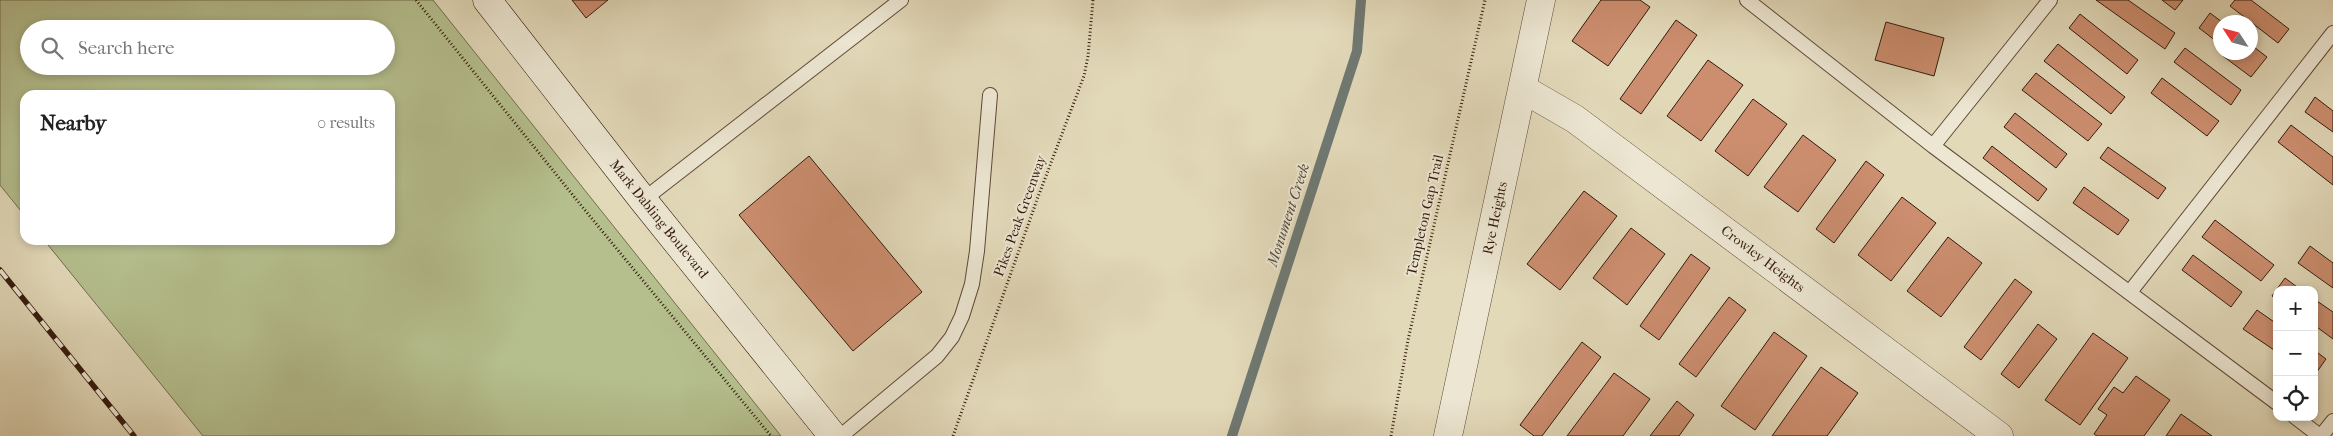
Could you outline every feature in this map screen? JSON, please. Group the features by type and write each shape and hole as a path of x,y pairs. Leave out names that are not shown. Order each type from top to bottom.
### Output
{"street":[{"name":"Mark Dabling Boulevard","path":"487,0 642,200 833,436"},
{"name":"Rye Heights","path":"1448,436 1541,0"},
{"name":"Crowley Heights","path":"1523,89 1576,119 1999,436"}],"lane":[{"path":"642,200 901,0"},
{"path":"1747,0 1933,146 2273,400"},
{"path":"1933,146 2050,0"},
{"path":"2130,292 2333,34"},
{"path":"841,436 937,356 952,337 962,316 972,284 977,251 990,95"},
{"path":"2300,421 2321,436 2333,421"}],"path":[{"path":"416,0 584,209 771,436"},
{"name":"Pikes Peak Greenway","path":"952,436 1038,197 1084,76 1088,56 1093,0"},
{"name":"Templeton Gap Trail","path":"1391,436 1408,340 1485,0"}],"green space":[{"path":"0,0 433,0 781,436 203,436 48,245 395,245 395,90 20,90 20,210 0,185"}],"building":[{"path":"572,0 608,0 586,18"},
{"path":"1601,0 1640,0 1650,7 1608,66 1572,41"},
{"path":"2096,0 2128,0 2175,33 2165,49"},
{"path":"2162,0 2183,0 2175,10"},
{"path":"2235,0 2251,0 2289,29 2278,43 2258,28 2258,15 2242,15 2230,6"},
{"path":"2210,13 2213,15 2213,39 2199,28"},
{"path":"2080,14 2138,60 2127,74 2069,28"},
{"path":"1676,20 1697,35 1641,114 1620,99"},
{"path":"1886,22 1944,38 1934,76 1875,60"},
{"path":"2058,44 2125,97 2111,114 2044,61"},
{"path":"2185,48 2241,90 2231,105 2174,62"},
{"path":"2258,50 2267,57 2251,77 2228,60 2258,60"},
{"path":"1708,60 1743,85 1701,141 1667,116"},
{"path":"2036,73 2102,124 2088,141 2022,90"},
{"path":"2162,78 2219,121 2207,136 2151,93"},
{"path":"2315,97 2333,111 2333,132 2305,112"},
{"path":"1753,99 1787,124 1748,176 1715,151"},
{"path":"2015,113 2067,154 2056,168 2004,127"},
{"path":"2291,125 2333,157 2333,185 2278,142"},
{"path":"1803,135 1836,160 1798,212 1764,187"},
{"path":"1992,146 2047,189 2038,201 1983,158"},
{"path":"2108,147 2166,188 2158,199 2100,158"},
{"path":"809,156 922,292 853,351 739,215"},
{"path":"1866,161 1884,175 1834,243 1816,229"},
{"path":"2084,187 2129,220 2118,235 2073,203"},
{"path":"1584,191 1617,216 1560,290 1527,264"},
{"path":"1902,197 1936,223 1891,281 1858,255"},
{"path":"2215,220 2274,265 2261,281 2202,237"},
{"path":"1631,228 1665,254 1627,305 1593,278"},
{"path":"1948,237 1982,263 1941,317 1907,291"},
{"path":"2310,246 2333,263 2333,288 2298,263"},
{"path":"1691,254 1710,268 1659,340 1640,326"},
{"path":"2193,255 2242,292 2231,307 2182,270"},
{"path":"2285,278 2296,286 2279,286"},
{"path":"2015,279 2032,292 1981,360 1964,347"},
{"path":"1729,297 1746,310 1696,377 1679,364"},
{"path":"2318,302 2333,312 2333,339 2318,328"},
{"path":"2257,310 2273,321 2273,349 2243,329"},
{"path":"2038,324 2057,339 2019,388 2001,374"},
{"path":"1774,332 1807,356 1755,430 1721,406"},
{"path":"2093,333 2128,358 2080,425 2045,400"},
{"path":"1582,342 1601,357 1542,436 1534,436 1520,425"},
{"path":"2318,353 2326,359 2318,370"},
{"path":"1821,367 1858,393 1827,436 1772,436"},
{"path":"1614,373 1650,399 1623,436 1567,436"},
{"path":"2136,376 2170,400 2144,436 2097,436 2094,434 2107,415 2098,409 2114,387 2123,393"},
{"path":"1677,401 1694,415 1679,436 1650,436"},
{"path":"2181,414 2212,436 2166,436"}],"waterway":[{"name":"Monument Creek","path":"1232,436 1357,51 1361,0"}],"railway":[{"path":"0,270 134,436"}]}
